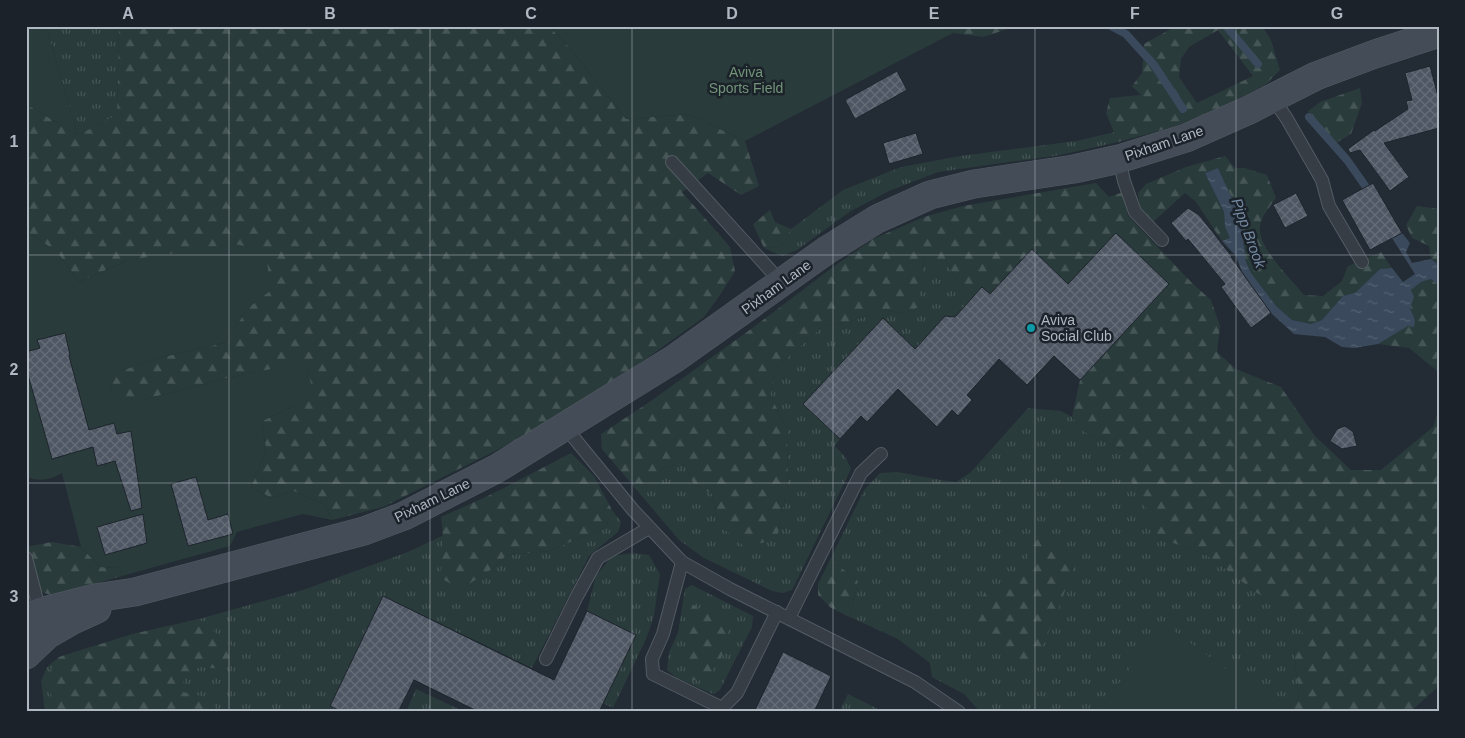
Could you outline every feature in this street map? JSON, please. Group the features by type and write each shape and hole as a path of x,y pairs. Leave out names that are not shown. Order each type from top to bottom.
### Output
{"main road":[{"name":"Pixham Lane","path":"33,617 95,598 135,592 364,531 404,516 496,469 674,359 826,250 877,219 930,195 974,184 1074,169 1119,159 1186,138 1249,110 1316,76 1439,33"},
{"name":"Pixham Lane","path":"26,655 47,636 73,620 135,592"}],"lane":[{"path":"1272,97 1322,180 1329,206 1362,262"},
{"path":"1119,159 1124,181 1135,212 1162,240"},
{"path":"672,162 781,284"},
{"path":"565,427 649,528 682,562 915,682 959,712"},
{"path":"789,618 861,473 881,454"},
{"path":"546,659 598,558 649,528"},
{"path":"26,558 33,617"},
{"path":"682,562 663,634 652,659 653,674 722,708 737,693 777,612"}],"green space":[{"path":"26,26 46,26 78,135 26,104"},
{"path":"46,26 118,26 117,115 78,135"},
{"path":"118,26 549,26 568,46 626,119 689,114 745,141 759,186 741,195 708,173 682,192 730,247 735,271 704,317 589,400 511,443 383,507 332,520 324,504 293,491 271,498 251,487 266,450 262,421 313,397 306,363 236,376 118,405 111,386 119,371 167,356 224,343 249,307 269,291 129,260 79,282 57,252 26,231 26,104 78,135 117,115"},
{"name":"Aviva Sports Field","path":"549,26 950,26 953,33 745,141 689,114 626,119 568,46"},
{"path":"950,26 1017,26 983,37 953,33"},
{"path":"1176,26 1262,26 1271,40 1280,70 1265,85 1224,106 1173,127 1118,142 1106,113 1110,98 1141,95 1132,86 1142,73 1144,44","holes":["1218,30 1253,76 1197,103 1179,77 1181,59 1189,47"]},
{"path":"1360,88 1362,103 1351,134 1336,143 1308,111 1320,102"},
{"path":"1115,132 1118,142 1060,155 938,172 889,191 851,211 797,250 782,256 764,248 781,247 791,229 843,190 901,167 960,156 1076,141"},
{"path":"1225,156 1235,168 1245,168 1267,175 1276,198 1262,219 1260,234 1269,253 1304,295 1323,296 1342,281 1348,266 1381,252 1392,268 1380,269 1355,293 1343,296 1322,320 1311,324 1292,320 1276,306 1251,273 1246,262 1240,216 1218,168 1205,173 1224,212 1225,227 1230,238 1222,241 1196,202 1185,193 1153,222 1140,211 1138,193 1146,184 1186,167"},
{"path":"1096,183 1109,197 1123,192 1128,216 1192,283 1211,300 1220,326 1217,352 1236,369 1281,387 1314,435 1351,470 1381,470 1433,427 1439,409 1439,686 1410,712 1284,712 1299,698 1294,650 1307,622 1257,593 1207,555 1159,538 1145,505 1122,465 1125,451 1083,431 1072,417 1080,380 1169,284 1116,233 1068,284 1032,250 990,294 982,287 975,295 957,281 945,259 925,259 919,280 919,307 903,314 884,309 847,323 823,326 777,367 770,394 787,430 788,483 777,539 745,547 717,523 712,494 693,483 685,464 663,467 649,486 629,481 602,449 601,434 648,403 873,239 924,217 963,206"},
{"path":"1417,206 1439,209 1439,265 1431,259 1429,246 1412,238 1406,225"},
{"path":"770,210 775,222 791,229 781,247 764,248 753,224"},
{"path":"26,231 57,252 79,282 129,260 234,244 266,250 270,291 249,307 224,343 167,356 120,371 111,386 118,404 146,399 236,376 306,362 314,397 262,421 266,450 251,487 271,498 293,491 324,504 332,520 303,514 237,532 230,546 122,576 121,568 100,567 81,547 62,473 45,480 26,477"},
{"path":"925,259 945,259 957,281 975,295 955,317 945,316 926,337 927,346 920,353 883,319 803,404 840,439 835,446 846,458 851,469 792,590 783,593 772,591 704,558 679,540 629,481 649,486 663,467 685,464 693,483 712,494 717,523 777,539 788,483 787,430 770,394 777,367 823,326 847,323 884,309 903,314 919,307 919,280"},
{"path":"1431,279 1439,285 1439,379 1436,370 1409,348 1378,344 1415,320 1410,307 1411,290 1421,282"},
{"path":"1028,408 1061,411 1072,417 1083,431 1125,451 1159,538 1207,555 1257,593 1308,622 1294,650 1299,698 1284,712 980,712 964,694 932,677 930,663 898,639 850,617 858,581 839,566 828,564 864,490 880,473 898,472 956,482 971,472"},
{"path":"571,453 594,476 612,510 606,527 549,551 507,555 488,572 461,589 440,578 443,548 441,517 490,495"},
{"path":"612,510 621,522 618,532 589,556 532,668 383,596 342,712 45,712 41,681 47,667 59,657 133,634 199,619 303,590 408,552 444,535 443,556 488,572 507,555 549,551 606,527"},
{"path":"1040,537 1075,563 1057,613 1032,669 1015,669 994,640 979,637 972,619 977,599 1001,586 1026,568 1030,547"},
{"path":"52,542 81,547 100,567 121,568 122,576 53,596 42,592 26,599 26,547"},
{"path":"634,553 649,555 660,574 654,616 646,639 613,708 603,703 587,611 596,576 612,556"},
{"path":"828,564 839,566 858,581 850,617 831,608 818,595 818,584"},
{"path":"692,585 753,616 752,627 720,690 713,694 677,678 667,670 669,652 678,633 685,589"},
{"path":"694,605 729,627 721,659 704,681 684,679 690,643 686,613"},
{"path":"199,619 234,648 223,669 200,667 184,675 183,692 209,698 217,712 55,712 46,677 59,657 133,634"},
{"path":"1163,623 1276,706 1272,712 1098,712"},
{"path":"416,689 465,712 406,712"},
{"path":"848,694 878,709 877,712 839,712"}],"water":[{"path":"1218,168 1240,216 1246,262 1251,273 1276,306 1292,320 1311,324 1322,320 1343,296 1355,293 1380,269 1392,268 1403,282 1415,274 1392,238 1402,233 1410,243 1406,252 1412,263 1431,259 1439,265 1439,285 1431,279 1421,282 1411,290 1414,297 1410,308 1415,320 1414,327 1408,326 1378,344 1354,348 1342,347 1325,337 1294,334 1271,313 1242,272 1236,256 1222,241 1230,238 1225,227 1224,212 1205,173"}],"building":[{"path":"1430,66 1439,100 1439,128 1384,143 1409,177 1390,191 1360,150 1350,153 1348,149 1408,109 1406,101 1412,100 1405,73"},
{"path":"897,71 907,90 855,119 845,100"},
{"path":"916,133 923,154 889,164 883,143"},
{"path":"1373,183 1402,233 1370,250 1342,200"},
{"path":"1296,193 1308,216 1285,228 1273,205"},
{"path":"1188,208 1199,215 1215,235 1271,313 1251,328 1221,287 1225,284 1188,239 1186,241 1171,223"},
{"name":"Aviva Social Club","path":"1116,233 1169,284 1080,380 1054,356 1027,385 999,359 967,395 972,400 958,416 952,410 937,427 898,389 867,422 861,416 840,439 803,404 883,318 915,349 945,316 955,317 982,287 990,294 1032,249 1068,284"},
{"path":"65,333 69,356 89,430 114,423 117,434 131,431 142,508 131,511 115,461 97,466 93,447 52,459 26,368 26,352 40,348 37,340"},
{"path":"1345,426 1353,432 1357,446 1342,449 1330,441 1337,429"},
{"path":"196,477 208,520 228,514 233,534 188,546 171,484"},
{"path":"143,514 147,543 105,555 97,527"},
{"path":"383,596 554,680 587,611 636,635 599,712 479,712 414,680 398,712 342,712 330,706"},
{"path":"783,652 831,676 814,712 754,712"}],"waterway":[{"name":"Pipp Brook","path":"1111,26 1126,34 1154,65 1183,109"},
{"name":"Pipp Brook","path":"1226,26 1258,64"},
{"name":"Pipp Brook","path":"1309,117 1347,160 1371,194"}],"place":[{"name":"Aviva Social Club","path":"1031,328"}]}
